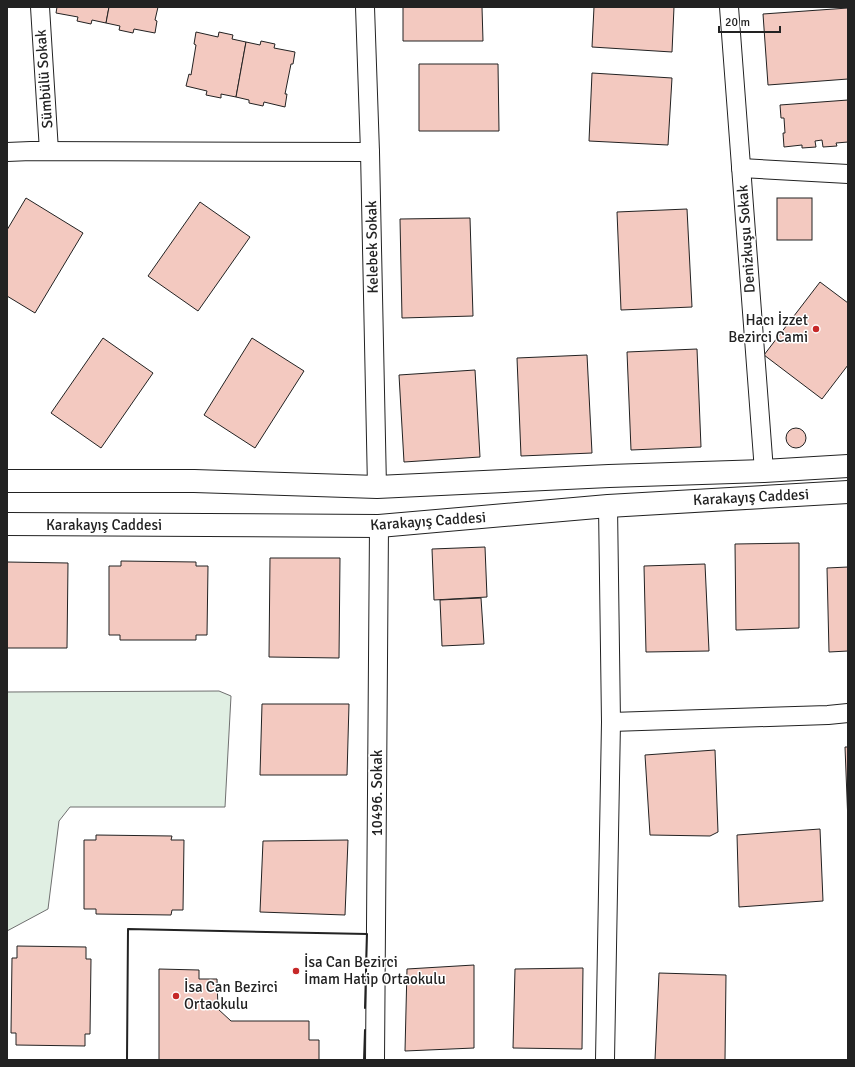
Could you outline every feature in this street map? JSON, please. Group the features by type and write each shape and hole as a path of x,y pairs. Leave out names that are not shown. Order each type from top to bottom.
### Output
{"main road":[{"name":"Karakayış Caddesi","path":"7,481 194,481 377,487 609,476 764,471 848,466"},
{"name":"Karakayış Caddesi","path":"7,524 378,526 608,506 848,492"}],"street":[{"name":"Sümbülü Sokak","path":"40,7 49,151"},
{"name":"Kelebek Sokak","path":"365,7 370,152 377,487"},
{"name":"Denizkuşu Sokak","path":"729,7 764,471"},
{"path":"7,152 370,152"},
{"path":"741,168 848,174"},
{"path":"605,1060 611,722 608,506"},
{"name":"10496. Sokak","path":"375,1060 378,526"},
{"path":"611,722 828,715 848,713"}],"green space":[{"path":"219,691 231,696 225,807 70,807 59,821 48,909 7,931 7,692"}],"building":[{"path":"57,7 109,7 106,23 92,20 91,24 77,21 78,17 56,13"},
{"path":"109,7 158,7 155,20 157,21 155,33 134,29 133,33 119,30 120,26 106,23"},
{"path":"403,7 482,7 483,41 403,41"},
{"path":"594,7 674,7 672,52 592,47"},
{"path":"848,8 848,79 768,85 763,14"},
{"path":"196,32 218,37 219,32 233,35 232,39 246,42 236,97 221,94 221,98 206,95 207,91 186,86 189,74 191,75 196,45 194,44"},
{"path":"261,41 275,44 274,48 295,52 285,94 287,94 285,107 264,102 263,106 249,103 249,100 236,97 246,42 260,45"},
{"path":"419,64 498,64 499,131 419,131"},
{"path":"592,73 672,78 668,145 589,141"},
{"path":"848,100 848,142 836,143 837,146 823,147 822,140 815,141 816,147 802,148 802,145 784,147 784,118 781,118 780,105"},
{"path":"26,198 83,233 35,313 7,296 7,230"},
{"path":"777,198 812,198 812,240 777,240"},
{"path":"200,202 250,237 198,311 148,276"},
{"path":"687,209 692,307 621,310 617,212"},
{"path":"470,218 473,316 402,318 400,219"},
{"name":"Hacı İzzet Bezirci Cami","path":"820,282 848,303 848,365 822,399 764,355"},
{"path":"103,338 153,373 101,448 51,413"},
{"path":"252,338 304,371 255,448 204,415"},
{"path":"697,349 701,447 631,450 627,352"},
{"path":"587,355 592,453 521,456 517,358"},
{"path":"475,370 480,457 404,462 399,375"},
{"path":"792,428 800,428 806,434 806,442 800,448 792,448 786,442 786,434"},
{"path":"799,543 799,628 736,630 735,544"},
{"path":"485,547 487,597 434,600 432,549"},
{"path":"270,558 340,558 339,658 269,657"},
{"path":"121,561 196,562 196,566 208,566 207,635 196,635 196,640 120,640 120,635 109,635 109,566 121,566"},
{"path":"7,562 68,563 67,648 7,648"},
{"path":"705,564 709,651 646,652 644,566"},
{"path":"848,567 848,651 829,652 827,568"},
{"path":"481,598 484,644 442,646 440,600"},
{"path":"262,704 349,704 347,775 260,775"},
{"path":"845,747 848,747 848,823"},
{"path":"715,750 718,832 710,836 650,835 645,755"},
{"path":"820,829 823,901 739,907 737,835"},
{"path":"96,835 172,836 171,840 184,840 183,910 172,910 171,915 96,914 96,909 84,909 84,840 96,840"},
{"path":"348,840 345,915 260,912 263,841"},
{"path":"17,946 86,947 86,959 91,959 90,1034 85,1034 85,1046 16,1045 16,1033 11,1033 12,958 17,958"},
{"path":"474,965 474,1048 405,1051 407,969"},
{"path":"583,968 582,1049 513,1048 515,969"},
{"path":"159,969 199,970 199,979 217,979 218,1009 231,1021 309,1021 309,1040 319,1040 319,1060 159,1060"},
{"path":"659,973 726,975 725,1060 655,1060"}],"wall":[{"path":"127,1060 128,929 367,934 365,1008"},
{"path":"364,1060 365,1030"}],"place":[{"name":"Hacı İzzet Bezirci Cami","path":"816,329"},
{"name":"İsa Can Bezirci İmam Hatip Ortaokulu","path":"296,971"},
{"name":"İsa Can Bezirci Ortaokulu","path":"176,996"}]}
